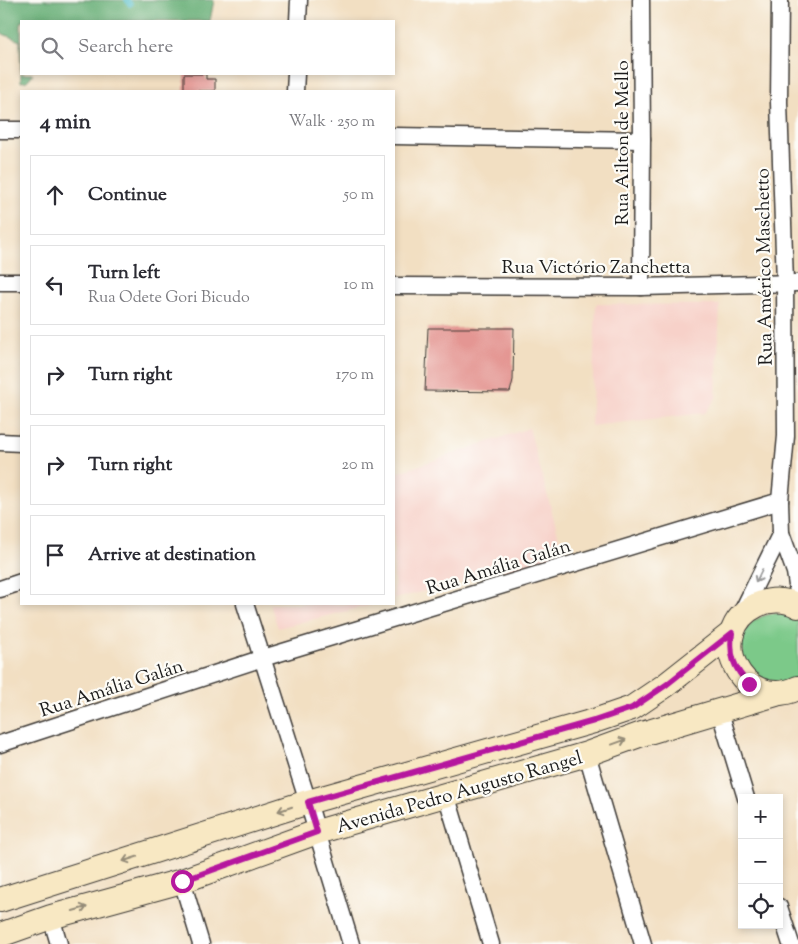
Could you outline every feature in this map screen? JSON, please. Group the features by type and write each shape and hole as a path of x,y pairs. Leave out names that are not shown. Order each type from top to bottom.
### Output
{"street":[{"path":"298,20 299,0"},
{"name":"Rua Ailton de Mello","path":"641,0 641,287"},
{"name":"Rua Américo Maschetto","path":"780,0 779,102 791,283 792,436 780,501 781,533 797,572 798,592"},
{"path":"295,90 296,75"},
{"path":"0,130 20,130"},
{"path":"395,136 642,140"},
{"path":"0,282 20,282"},
{"name":"Rua Victório Zanchetta","path":"395,286 641,287 791,283"},
{"path":"0,442 20,444"},
{"name":"Rua Amália Galán","path":"0,744 264,658 780,501"},
{"name":"Rua Américo Maschetto","path":"735,626 781,533"},
{"path":"0,589 20,582"},
{"name":"Avenida Pedro Augusto Rangel","path":"0,900 308,802 594,721 632,708 666,685 735,626 750,608 763,602 779,600 798,606"},
{"path":"245,605 264,658 351,944"},
{"path":"735,626 730,647 733,662 739,674 749,684 762,691 791,691"},
{"name":"Avenida Pedro Augusto Rangel","path":"0,935 51,917 182,881 317,832 587,754 642,734 719,710 791,691"},
{"path":"719,710 745,794"},
{"path":"587,754 643,944"},
{"path":"446,794 492,944"},
{"path":"182,881 201,944"},
{"path":"51,917 59,944"},
{"path":"783,919 791,944"}],"shaded area":[{"path":"596,304 720,305 716,398 705,413 591,426"},
{"path":"529,428 564,556 395,599 395,474"},
{"path":"270,605 371,605 278,628"}],"green space":[{"path":"0,0 214,0 210,20 20,20 20,41 0,31"},
{"path":"21,75 32,75 27,81 21,82"},
{"path":"774,613 785,615 798,621 798,677 780,684 758,679 743,662 742,640 746,630 753,621"}],"building":[{"path":"184,75 206,75 206,79 215,79 215,90 184,90"},
{"path":"428,328 514,328 513,380 510,392 425,391"}],"waterway":[{"path":"127,0 130,4"}],"route":[{"path":"182,881 317,832 308,802 594,721 632,708 666,685 732,633 730,647 733,662 739,674 749,684"}]}
